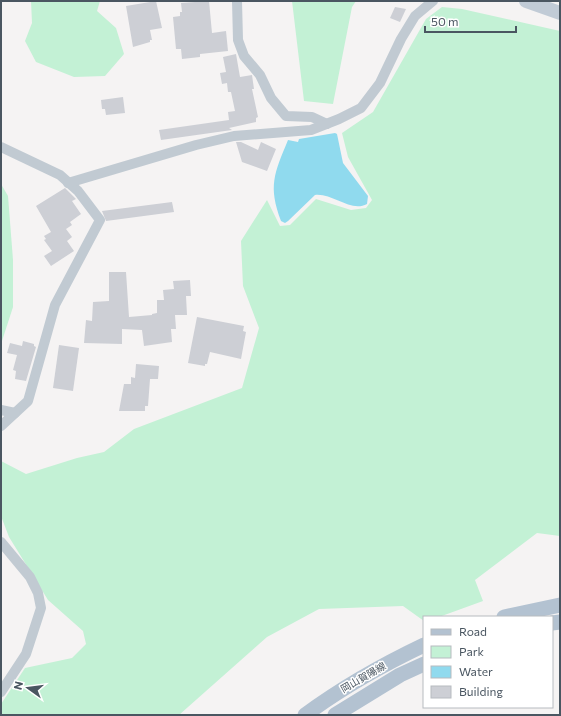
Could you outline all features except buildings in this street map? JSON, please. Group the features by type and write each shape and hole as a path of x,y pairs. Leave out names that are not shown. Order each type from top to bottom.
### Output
{"main road":[{"path":"509,616 560,605"},
{"name":"岡山賀陽線","path":"305,715 338,691 391,660 423,645"},
{"name":"岡山賀陽線","path":"335,715 400,675 423,664"}],"street":[{"path":"236,1 238,40 244,56 260,75 271,98 286,116 312,117 327,124"},
{"path":"68,183 123,168 196,145 234,136 311,130 361,108 380,83 401,39 415,16 433,1"},
{"path":"526,1 560,14"},
{"path":"1,147 60,175 78,191 100,220 56,306 28,401 1,426"},
{"path":"1,410 15,413"},
{"path":"1,542 30,577 38,593 41,608 26,654 1,692"}],"green space":[{"path":"31,1 100,1 97,11 116,28 124,54 105,76 74,77 36,62 25,41 32,23"},
{"path":"292,1 356,1 352,7 333,104 304,101"},
{"path":"442,7 462,9 560,31 560,536 537,533 475,580 483,601 442,616 423,616 423,620 403,606 319,609 267,637 179,715 1,715 1,704 25,668 72,658 86,644 83,631 48,600 9,537 1,516 1,461 26,474 77,458 104,452 134,429 242,388 259,328 243,286 241,241 267,200 280,226 290,225 316,199 351,210 366,208 372,200 348,157 342,133 373,112 426,19"},
{"path":"1,184 8,196 13,260 13,307 1,344"}],"water":[{"path":"335,133 337,134 343,163 368,196 367,204 361,206 348,205 322,195 315,195 288,221 285,223 281,221 275,198 274,180 279,162 288,140 298,142 299,139"}]}
